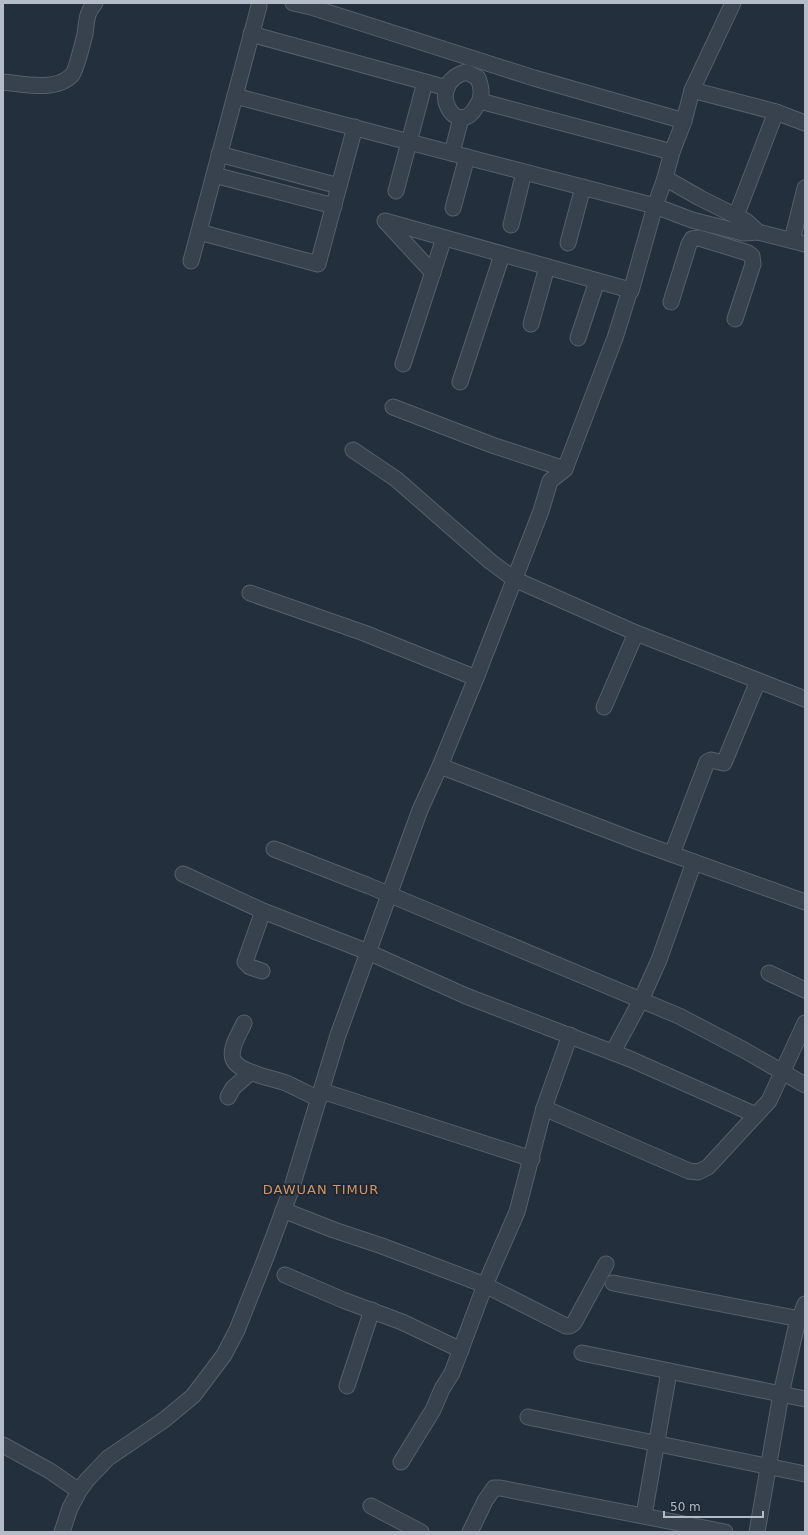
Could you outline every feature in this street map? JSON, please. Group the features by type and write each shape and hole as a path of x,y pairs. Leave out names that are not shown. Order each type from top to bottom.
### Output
{"street":[{"path":"3,82 49,86 72,75 83,42 89,10 95,3"},
{"path":"293,3 311,7 534,78 684,121"},
{"path":"62,1532 70,1508 87,1480 108,1458 183,1406 202,1385 224,1355 236,1330 266,1257 283,1210 309,1127 321,1095 338,1035 420,810 440,766 476,678 541,511 550,481 565,469 615,338 630,290 631,291 655,206 672,152 684,121 692,90 733,3"},
{"path":"191,261 259,6"},
{"path":"251,34 447,88"},
{"path":"466,72 478,78 482,92 480,101 474,112 469,116 462,118 454,116 448,109 446,100 447,88 453,77 466,72"},
{"path":"396,191 425,82"},
{"path":"692,90 776,112 805,123"},
{"path":"235,96 655,206 692,220 799,242 805,188"},
{"path":"480,101 672,152"},
{"path":"736,216 776,112"},
{"path":"452,153 462,118"},
{"path":"198,232 318,264 355,127"},
{"path":"219,154 339,186"},
{"path":"453,208 467,157"},
{"path":"511,225 524,172"},
{"path":"214,175 334,206"},
{"path":"665,178 700,198 746,221 750,232"},
{"path":"568,243 583,187"},
{"path":"692,220 700,198"},
{"path":"432,273 385,221 597,282 630,290"},
{"path":"737,250 750,232"},
{"path":"403,364 444,238"},
{"path":"671,302 689,244 692,239 699,238 748,253 752,256 753,264 735,319"},
{"path":"460,382 502,255"},
{"path":"531,324 547,267"},
{"path":"578,338 597,282"},
{"path":"393,406 492,445 565,469"},
{"path":"353,450 396,479 491,562 514,579 636,633 805,699"},
{"path":"250,593 364,633 476,678"},
{"path":"604,707 636,633"},
{"path":"672,854 707,762 711,760 724,763 758,681"},
{"path":"440,766 672,854 805,902"},
{"path":"274,849 389,894 679,1016 783,1071 805,1085"},
{"path":"613,1052 641,1000 660,960 694,862"},
{"path":"182,874 263,911 368,952 512,1015 613,1052 756,1115"},
{"path":"262,971 250,967 245,962 263,911"},
{"path":"769,973 805,990"},
{"path":"244,1024 232,1048 232,1058 237,1065 251,1072 321,1095 532,1159"},
{"path":"544,1108 689,1171 698,1172 708,1166 769,1101 805,1024"},
{"path":"401,1462 433,1410 442,1389 452,1373 462,1350 485,1285 518,1212 544,1108 570,1035"},
{"path":"228,1097 233,1088 251,1072"},
{"path":"283,1210 485,1285 562,1325 568,1326 574,1323 606,1264"},
{"path":"285,1275 343,1300 402,1322 462,1350"},
{"path":"613,1283 802,1319"},
{"path":"757,1532 781,1394 805,1304"},
{"path":"347,1386 372,1310"},
{"path":"582,1353 805,1399"},
{"path":"644,1515 669,1372"},
{"path":"528,1417 805,1474"},
{"path":"3,1446 50,1471 79,1491"},
{"path":"470,1532 485,1501 494,1488 644,1515 725,1532"},
{"path":"371,1506 421,1532"}],"district":[{"name":"DAWUAN TIMUR","path":"321,1189"}]}
